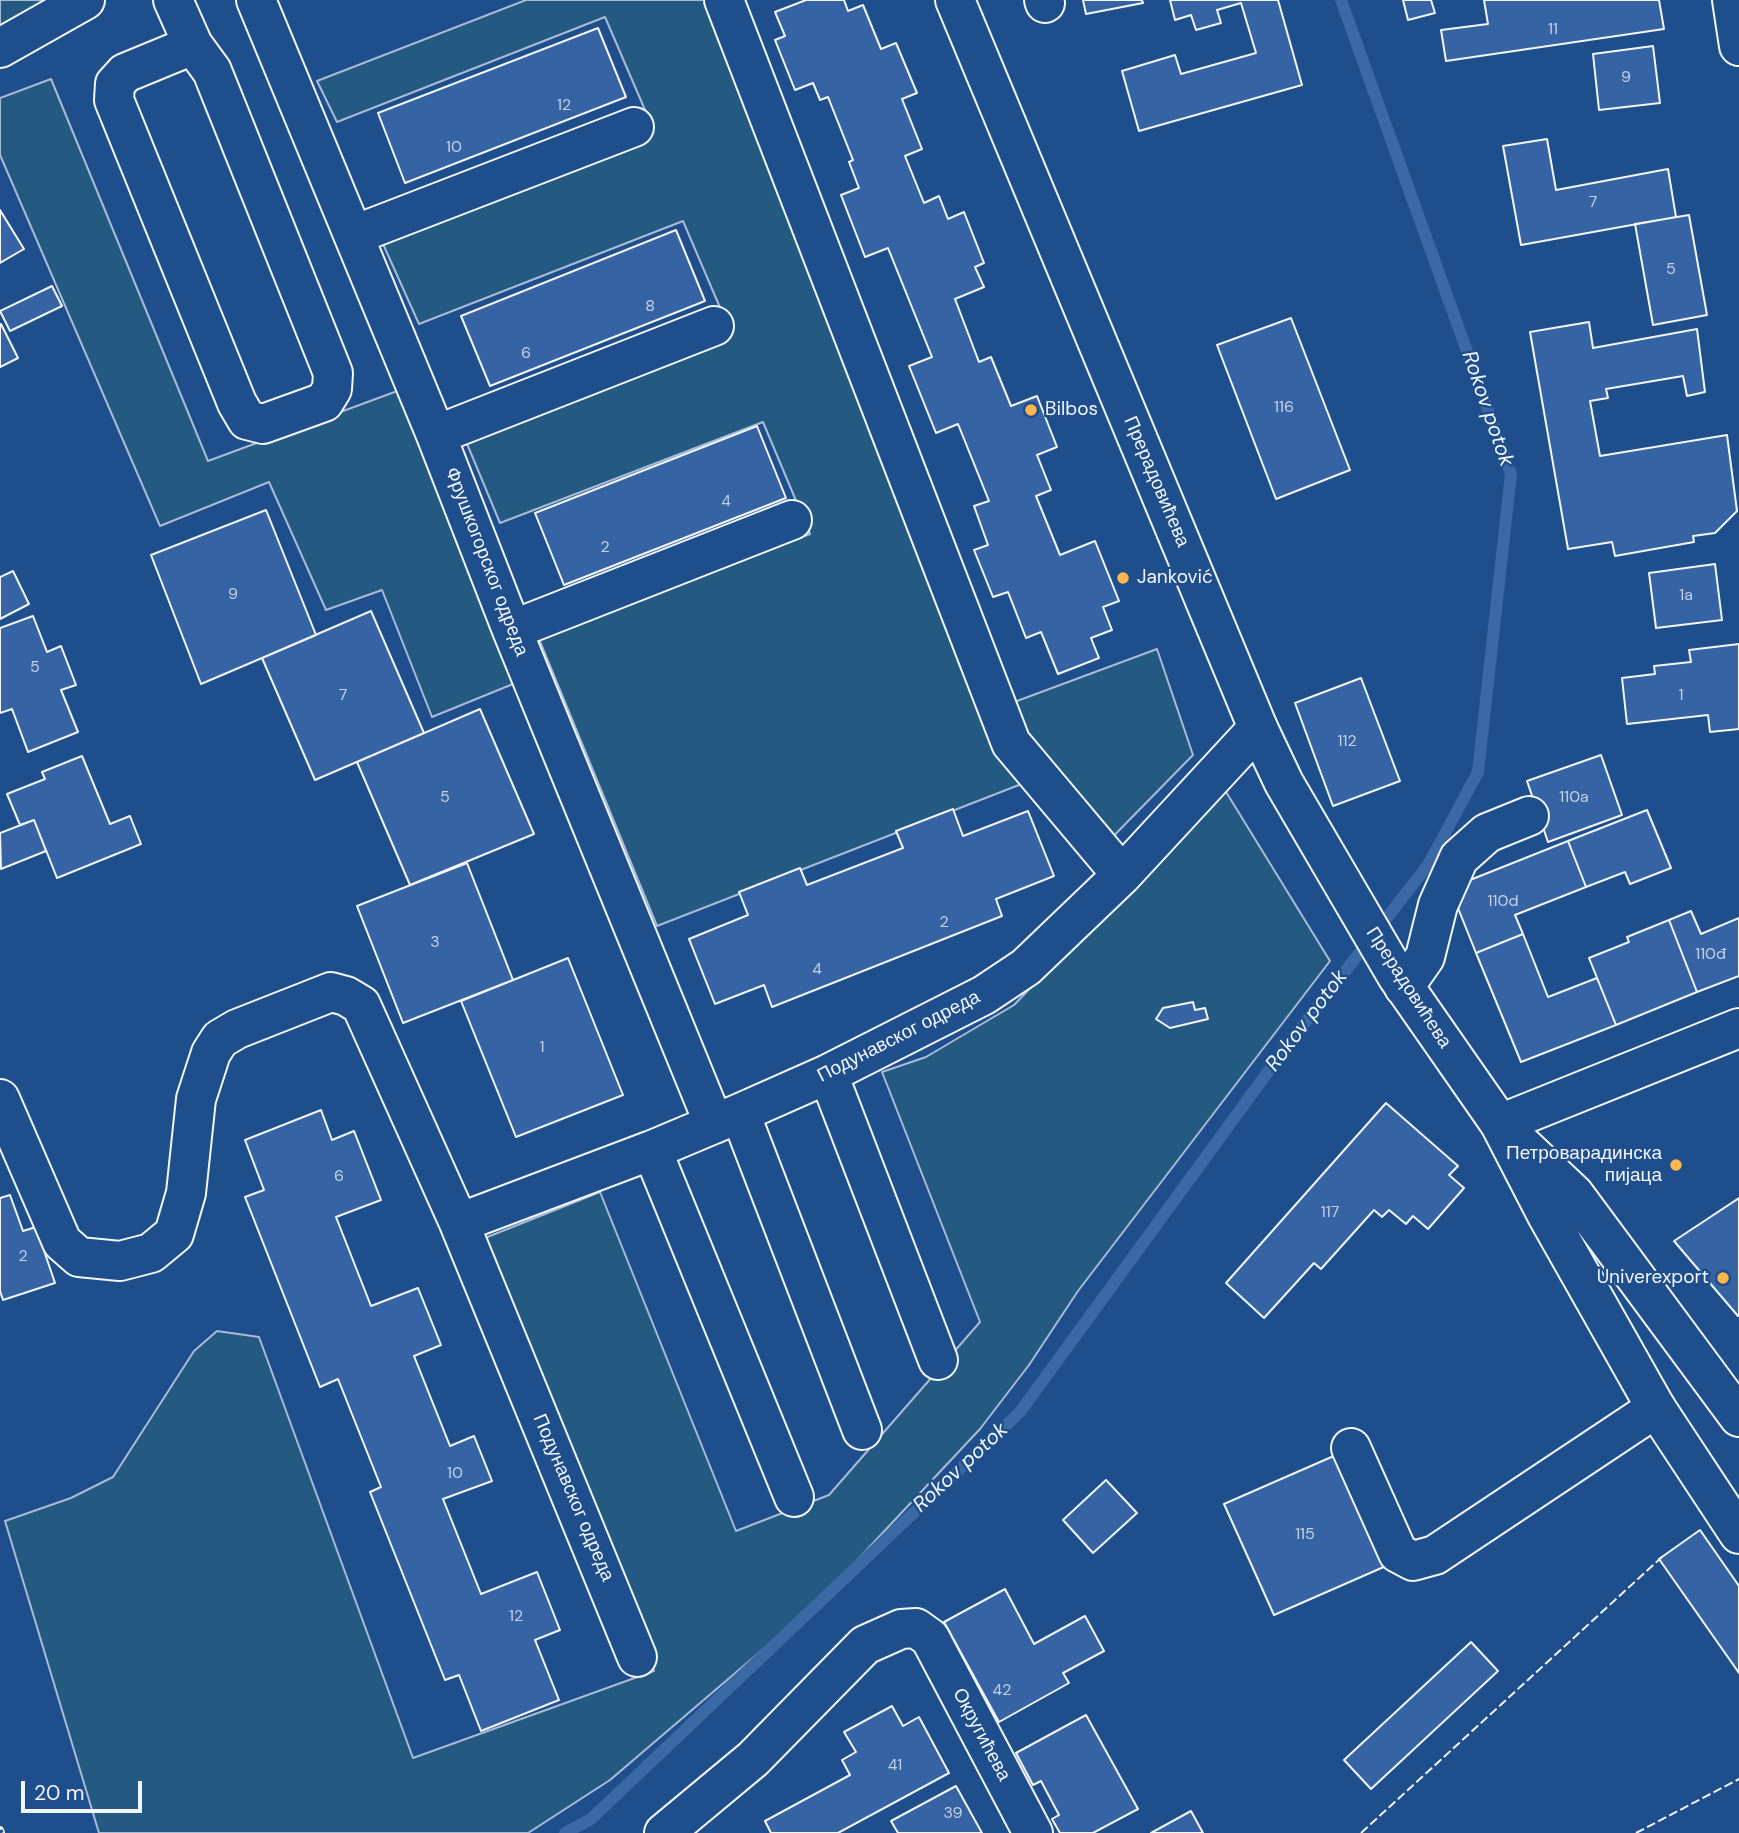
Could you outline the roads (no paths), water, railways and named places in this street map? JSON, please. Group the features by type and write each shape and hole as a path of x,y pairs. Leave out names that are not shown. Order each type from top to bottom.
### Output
{"street":[{"path":"0,48 85,0"},
{"path":"173,0 193,45 212,71 333,373 332,390 324,402 263,424 247,420 237,403 114,100 115,84 125,74 193,45"},
{"name":"Фрушкогорског одреда","path":"256,0 436,435 512,631 862,1430"},
{"path":"724,0 1010,743 1122,875"},
{"name":"Прерадовићева","path":"955,0 1258,728 1300,813 1401,981 1500,1124 1548,1217 1656,1408 1739,1534"},
{"path":"354,235 634,127"},
{"path":"436,435 714,326"},
{"path":"512,631 792,520"},
{"name":"Подунавског одреда","path":"459,1223 727,1119 828,1074 984,995 1026,967 1122,875 1258,728"},
{"path":"1401,981 1425,957 1438,905 1459,858 1487,834 1529,816"},
{"name":"Подунавског одреда","path":"0,1099 62,1242 79,1257 96,1261 120,1261 151,1253 174,1234 186,1193 196,1099 211,1053 220,1039 237,1029 331,992 346,996 360,1005 459,1223 637,1657"},
{"path":"1500,1124 1739,1028"},
{"path":"828,1074 938,1360"},
{"name":"Прерадовићева","path":"1500,1124 1574,1194 1739,1417"},
{"path":"652,1150 794,1497"},
{"path":"1351,1448 1398,1553 1413,1561 1435,1555 1656,1408"},
{"name":"Округићева","path":"664,1833 753,1759 865,1645 901,1629 916,1628 930,1638 1033,1833"}],"waterway":[{"name":"Rokov potok","path":"565,1833 591,1819 1020,1412 1286,1047 1428,865 1478,772 1511,474 1341,0"}],"place":[{"name":"Bilbos","path":"1031,410"},
{"name":"Janković","path":"1123,578"},
{"name":"Петроварадинска пијаца","path":"1676,1165"},
{"name":"Univerexport","path":"1723,1278"}]}
